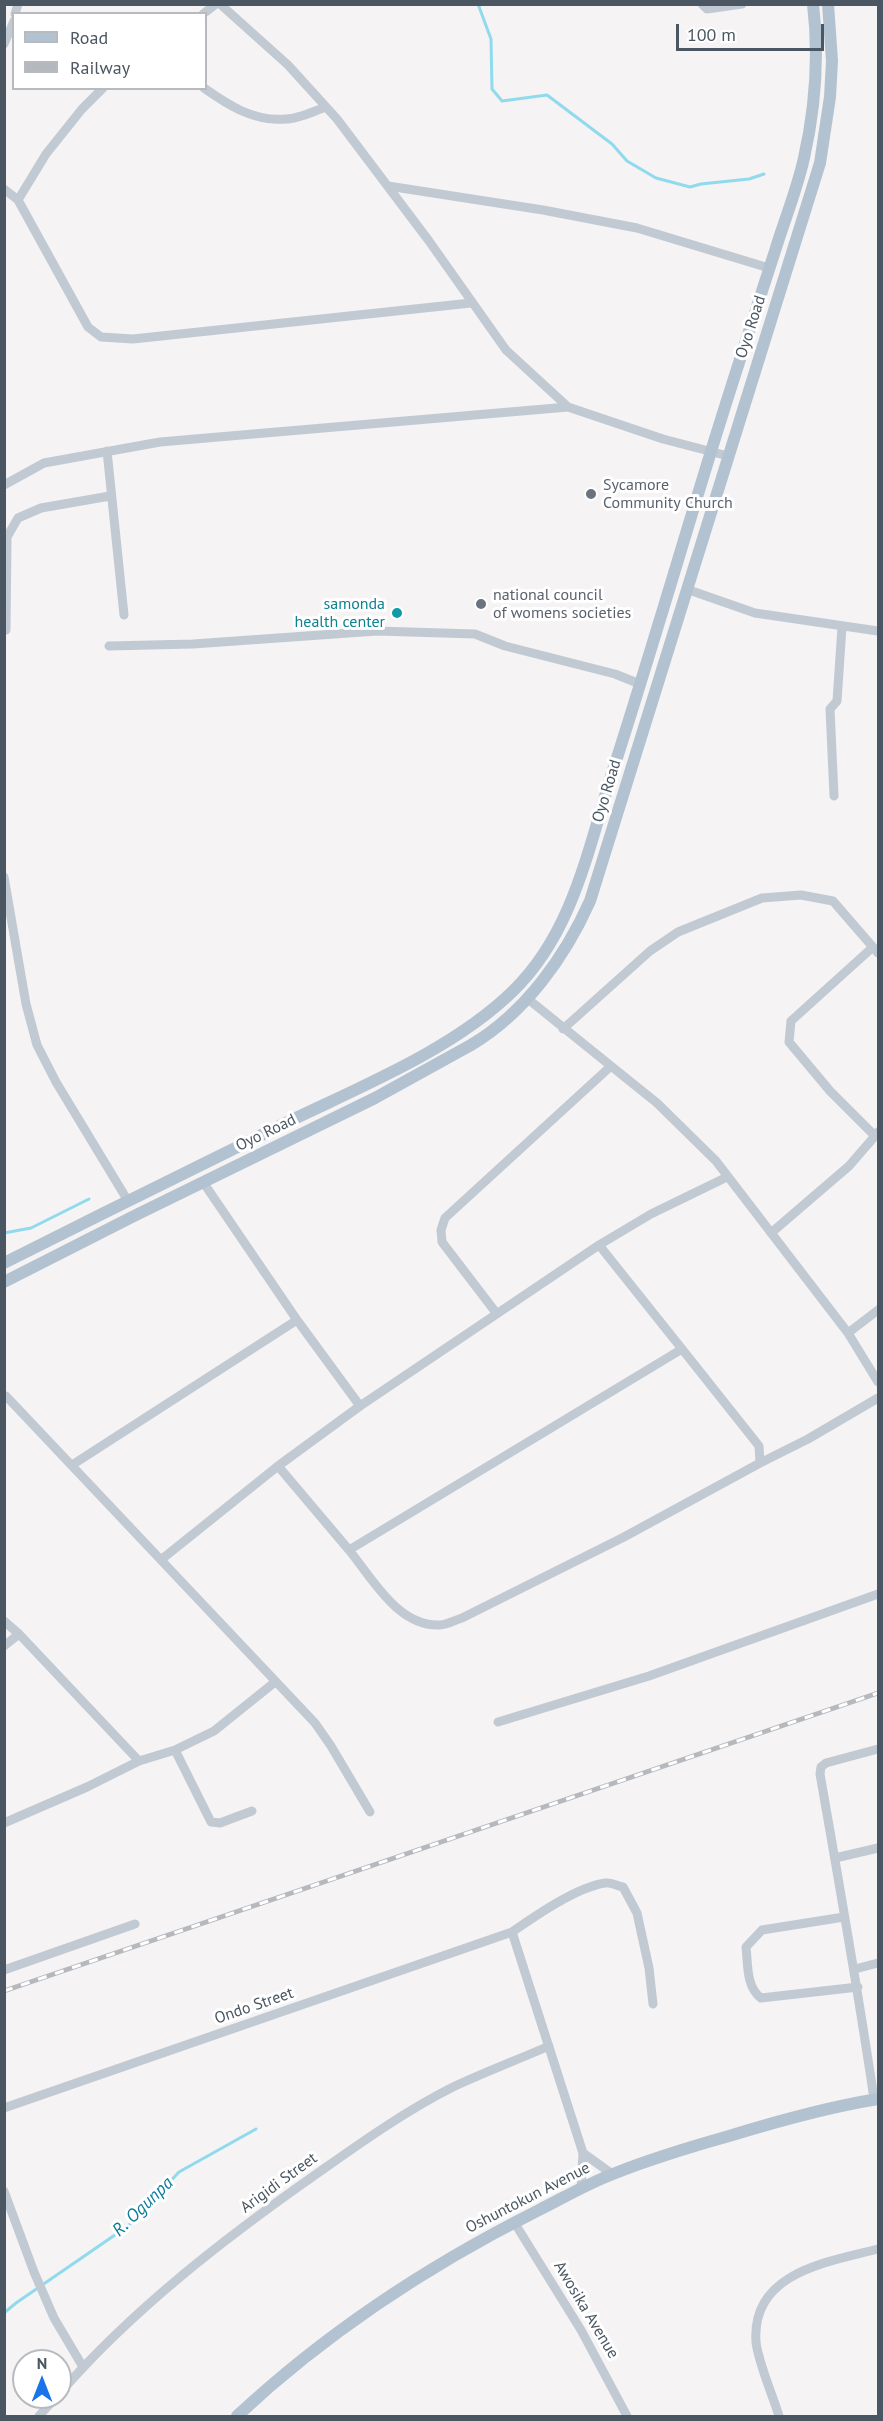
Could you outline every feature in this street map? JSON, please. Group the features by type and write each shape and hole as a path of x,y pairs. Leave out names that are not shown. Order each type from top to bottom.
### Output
{"main road":[{"name":"Oyo Road","path":"4,1263 402,1065 470,1026 490,1013 516,988 550,945 574,895 804,159 815,85 813,4"},
{"name":"Oyo Road","path":"4,1282 375,1098 485,1037 528,999 564,950 590,901 689,590 728,456 820,163 830,97 832,61 828,4"},
{"name":"Oshuntokun Avenue","path":"237,2416 274,2381 343,2328 416,2278 514,2222 581,2188 612,2174 768,2124 876,2099"}],"street":[{"path":"205,12 218,4 288,65 326,107 388,186 506,350 568,407"},
{"path":"702,4 707,9 736,5"},
{"path":"4,44 12,26"},
{"path":"18,200 46,154 82,109 101,90"},
{"path":"207,90 226,104 255,116 286,119 326,107"},
{"path":"388,186 543,210 637,228 769,268"},
{"path":"4,189 18,200 88,327 101,337 133,339 471,303"},
{"path":"4,484 44,463 160,442 568,407 663,439 728,456"},
{"path":"107,451 124,615"},
{"path":"6,630 8,537 18,518 41,508 110,496"},
{"path":"689,590 755,613 879,631"},
{"path":"834,796 830,710 837,701 842,627"},
{"path":"109,646 193,644 377,631 475,634 505,646 615,674 640,684"},
{"path":"4,877 26,1004 37,1044 56,1082 128,1201"},
{"path":"563,1029 650,951 678,932 762,898 801,895 833,902 876,950 791,1021 789,1042 830,1091 877,1134 849,1166 771,1233"},
{"path":"528,999 657,1103 703,1145 848,1333 879,1382"},
{"path":"497,1314 442,1242 441,1230 445,1218 611,1066"},
{"path":"162,1559 278,1466 360,1406 599,1245 651,1214 727,1177"},
{"path":"203,1182 297,1320 360,1406"},
{"path":"599,1245 759,1446 760,1463"},
{"path":"848,1333 879,1310"},
{"path":"72,1465 297,1320"},
{"path":"349,1550 682,1350"},
{"path":"5,1395 162,1559 321,1731 370,1812"},
{"path":"278,1466 402,1613 414,1621 441,1625 462,1618 624,1537 808,1439 879,1398"},
{"path":"498,1722 649,1676 879,1594"},
{"path":"4,1621 139,1761"},
{"path":"4,1646 19,1634"},
{"path":"4,1823 87,1787 139,1761 175,1750 214,1731 275,1682"},
{"path":"876,2099 820,1774 821,1767 826,1763 879,1749"},
{"path":"175,1750 210,1822 220,1823 252,1811"},
{"path":"835,1858 879,1848"},
{"name":"Ondo Street","path":"4,2108 513,1932 532,1918 589,1887 608,1882 623,1887 637,1913 649,1968 653,2004"},
{"path":"844,1917 762,1930 746,1947 751,1984 753,1992 761,1998 858,1987"},
{"path":"4,1970 135,1924"},
{"path":"513,1932 583,2153 581,2188"},
{"path":"855,1969 879,1963"},
{"name":"Arigidi Street","path":"72,2379 175,2282 270,2207 373,2134 453,2088 549,2046"},
{"path":"583,2153 612,2174"},
{"path":"4,2192 54,2318 83,2367"},
{"name":"Awosika Avenue","path":"514,2222 581,2330 627,2416"},
{"path":"779,2416 756,2344 757,2323 765,2299 782,2283 806,2268 879,2249"}],"waterway":[{"path":"478,4 491,39 492,89 502,101 547,95 612,144 627,161 656,178 690,187 749,179 764,174"},
{"path":"4,1233 31,1228 89,1199"},
{"name":"R. Ogunpa","path":"4,2313 128,2226 179,2172 256,2129"}],"railway":[{"path":"4,1991 878,1693"}],"place":[{"name":"Sycamore Community Church","path":"591,494"},
{"name":"national council of womens societies","path":"481,604"},
{"name":"samonda health center","path":"397,613"}]}
